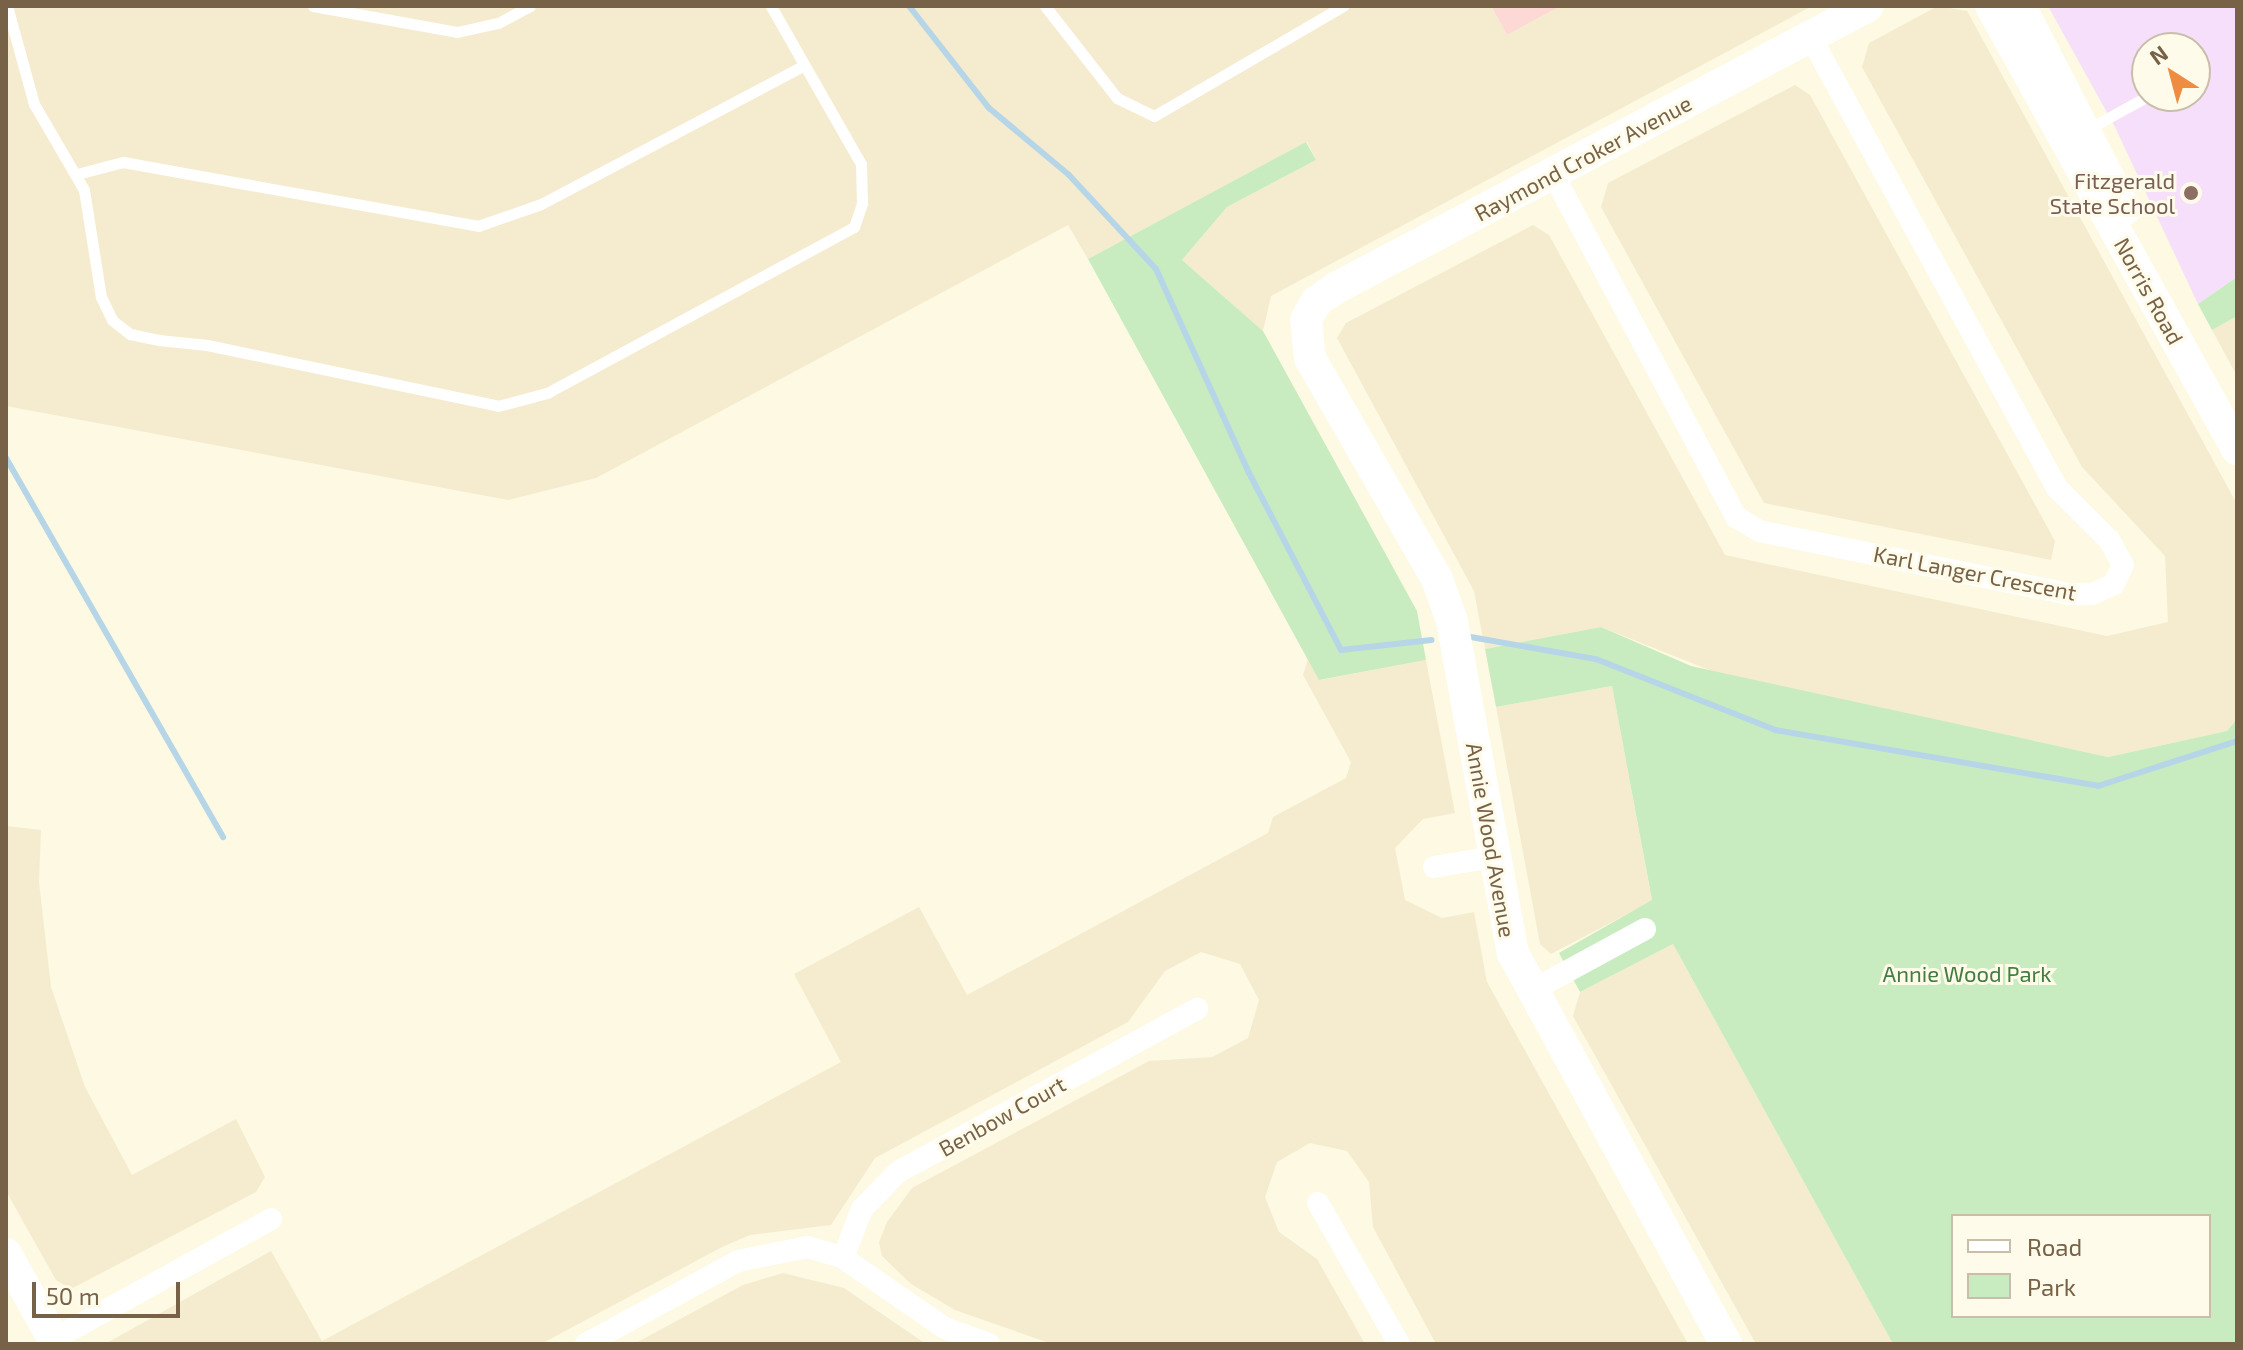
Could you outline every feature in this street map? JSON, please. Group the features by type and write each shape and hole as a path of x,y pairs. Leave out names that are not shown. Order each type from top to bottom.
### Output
{"street":[{"name":"Raymond Croker Avenue","path":"1306,320 1316,302 1336,288 1868,6"},
{"name":"Norris Road","path":"1991,6 2106,163 2142,246 2237,420"},
{"name":"Norris Road","path":"2020,6 2237,449"},
{"name":"Karl Langer Crescent","path":"1553,174 1736,517 1759,531 2069,594 2092,594 2114,584 2123,565 2116,552 2057,488 1811,38"},
{"name":"Annie Wood Avenue","path":"1306,320 1310,358 1437,579 1452,621 1502,920 1529,992 1726,1344"},
{"path":"1434,867 1493,857"},
{"path":"1529,992 1645,929"},
{"name":"Benbow Court","path":"843,1258 862,1209 898,1172 1197,1009"},
{"path":"1318,1203 1399,1344"},
{"path":"6,1254 55,1342 271,1219"},
{"path":"586,1344 738,1261 808,1247 843,1258 923,1316 989,1344"}],"lane":[{"path":"7,6 34,104 77,174 96,237 101,297 112,320 130,334 498,406 520,403 854,227 862,204 861,164 801,67 771,6"},
{"path":"313,6 451,32 490,26 530,6"},
{"path":"1045,6 1117,98 1154,116 1343,6"},
{"path":"2034,6 2084,132 2131,106"},
{"path":"77,174 123,162 478,226 541,204 801,67"}],"shaded area":[{"path":"6,6 1491,6 1507,35 1561,6 1812,6 1271,296 1263,331 1182,260 1227,207 1316,160 1307,142 1088,259 1068,225 596,478 508,500 6,406"},
{"path":"1491,6 1561,6 1507,35"},
{"path":"1938,6 1967,11 2237,504 2237,719 2227,731 2108,757 1727,677 1601,627 1485,649 1474,591 1337,338 1346,323 1533,225 1549,235 1725,555 2107,636 2168,622 2165,556 2082,467 1862,67 1869,43"},
{"name":"Fitzgerald State School","path":"2048,6 2237,6 2237,277 2198,304 2115,127"},
{"path":"1795,85 1810,95 2055,541 2051,560 1764,503 1601,207 1608,183"},
{"path":"2237,316 2237,376 2212,330"},
{"path":"1308,659 1320,680 1426,660 1455,813 1423,819 1395,848 1405,900 1442,918 1474,912 1487,982 1688,1344 1436,1344 1373,1227 1369,1182 1347,1151 1310,1143 1277,1162 1265,1197 1279,1232 1317,1259 1365,1344 1052,1344 955,1310 911,1284 882,1256 879,1242 887,1222 912,1188 1149,1061 1212,1057 1248,1038 1259,1000 1240,964 1201,952 1165,971 1128,1022 875,1158 831,1225 750,1235 541,1344 105,1344 271,1251 322,1341 841,1062 794,974 919,907 967,995 1268,833 1273,817 1346,778 1351,762 1303,675"},
{"path":"1612,686 1652,901 1551,954 1540,944 1496,707"},
{"path":"6,826 41,830 39,882 51,987 85,1087 132,1175 236,1119 265,1177 256,1192 71,1289 56,1280 6,1191"},
{"path":"1673,944 1893,1344 1756,1344 1573,1016 1580,992"},
{"path":"783,1273 844,1288 926,1344 634,1344 743,1285"}],"green space":[{"path":"1306,142 1316,160 1227,207 1182,260 1263,331 1417,611 1426,660 1319,680 1088,259"},
{"path":"2237,277 2237,316 2212,330 2198,304"},
{"name":"Annie Wood Park","path":"1601,627 1691,666 2108,757 2227,731 2237,719 2237,1344 1893,1344 1673,944 1580,992 1559,953 1652,900 1612,686 1496,707 1485,649"}],"waterway":[{"path":"909,6 989,108 1069,175 1156,269 1249,473 1341,650 1431,640"},
{"path":"6,458 223,837"},
{"path":"1465,636 1596,659 1775,730 2098,786 2237,741"}],"place":[{"name":"Fitzgerald State School","path":"2191,193"}]}
